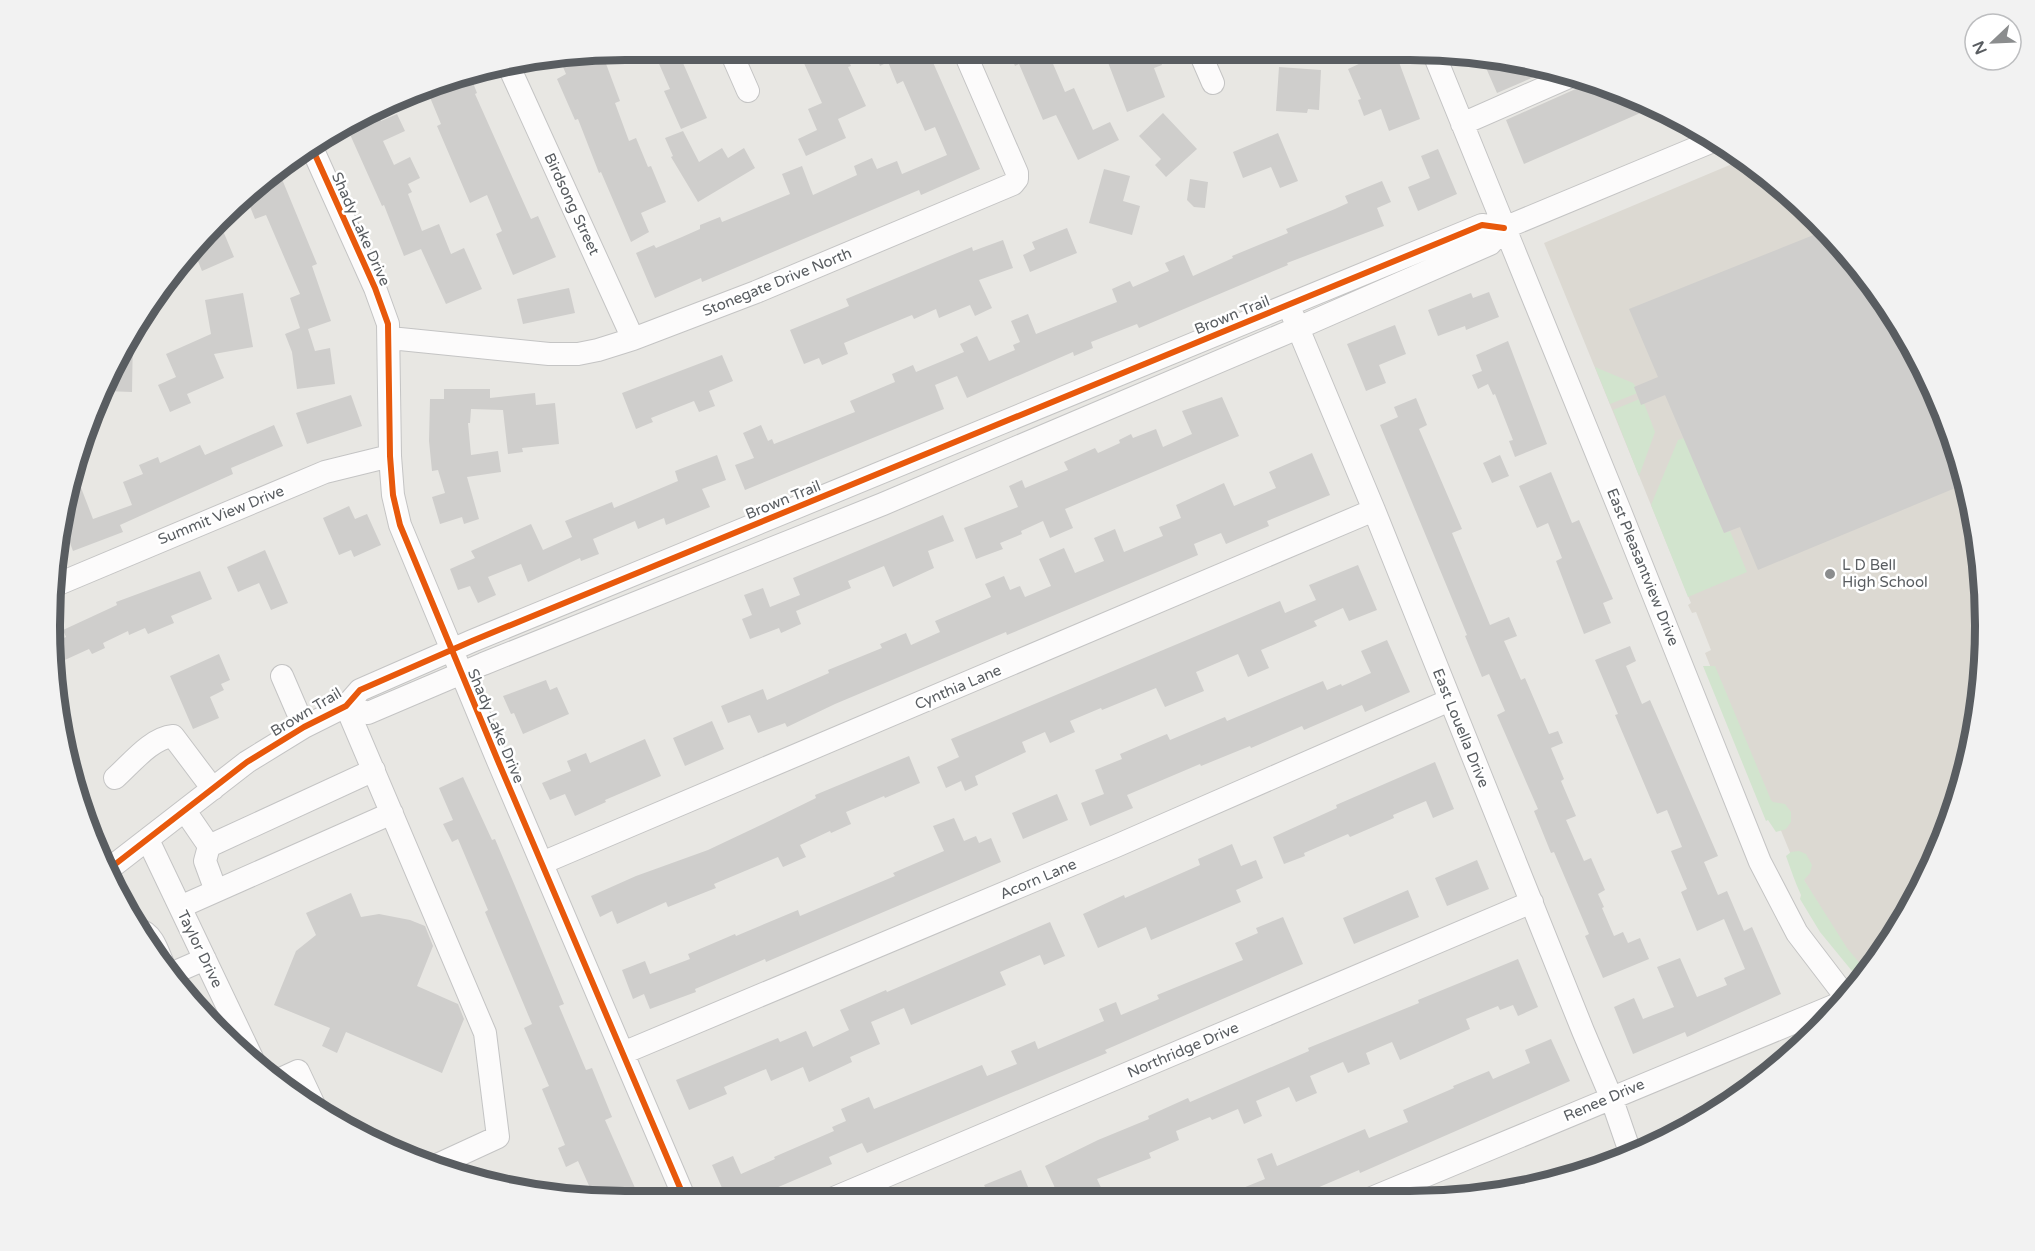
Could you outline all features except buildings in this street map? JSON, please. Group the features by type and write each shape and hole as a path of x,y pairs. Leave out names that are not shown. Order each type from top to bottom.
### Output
{"street":[{"path":"734,60 748,92"},
{"name":"Stonegate Drive North","path":"390,338 549,354 578,354 598,350 756,292 1013,184 1017,179 1017,174 968,60"},
{"path":"1203,60 1213,83"},
{"name":"East Pleasantview Drive","path":"1437,61 1620,510 1760,862 1797,933 1841,990"},
{"name":"Birdsong Street","path":"511,72 633,339"},
{"path":"1462,124 1561,81"},
{"name":"Brown Trail","path":"346,706 368,713 883,504 1490,244 1504,228 1706,144"},
{"name":"Shady Lake Drive","path":"314,153 375,288 388,324 390,456 393,495 400,525 461,674 681,1191"},
{"name":"Brown Trail","path":"113,866 247,762 304,727 346,706 360,690 451,650 1482,225 1504,228"},
{"name":"East Louella Drive","path":"1288,304 1374,510 1611,1097 1628,1147"},
{"name":"Summit View Drive","path":"62,583 325,472 390,456"},
{"path":"872,476 883,504"},
{"name":"Cynthia Lane","path":"542,862 1374,510"},
{"path":"282,676 304,727"},
{"name":"Acorn Lane","path":"623,1053 1116,846 1450,700"},
{"path":"346,706 485,1033 498,1137 445,1161"},
{"path":"115,778 152,745 165,737 173,736 213,789"},
{"path":"209,846 374,770"},
{"path":"185,811 209,846 205,861 216,891"},
{"path":"180,907 392,813"},
{"name":"Taylor Drive","path":"148,840 245,1043"},
{"name":"Northridge Drive","path":"851,1191 1532,902"},
{"path":"178,971 205,959"},
{"name":"Renee Drive","path":"1387,1191 1823,1010"},
{"path":"285,1077 298,1071 309,1095"}],"shaded area":[{"name":"L D Bell High School","path":"1735,163 1782,200 1835,253 1858,281 1880,311 1899,343 1932,409 1956,479 1970,552 1975,626 1970,699 1956,772 1932,842 1899,908 1880,940 1858,970 1796,867 1775,816 1771,818 1705,653 1711,650 1696,612 1692,613 1688,605 1691,603 1544,243"}],"green space":[{"path":"1595,367 1633,383 1640,392 1610,404"},
{"path":"1642,398 1655,432 1639,476 1613,410"},
{"path":"1684,438 1724,533 1730,531 1747,572 1688,597 1651,505 1678,440"},
{"path":"1703,666 1715,666 1771,800 1785,804 1791,812 1791,822 1786,829 1776,832 1768,820 1766,821"},
{"path":"1799,851 1806,854 1812,865 1810,873 1804,880 1847,948 1861,965 1855,974 1820,932 1800,899 1801,895 1786,856 1791,852"}],"cycle path":[{"path":"314,153 375,288 388,324 390,456 393,495 400,525 681,1191"},
{"path":"113,866 247,762 304,727 346,706 360,690 472,641 1482,225 1504,228"}],"place":[{"name":"L D Bell High School","path":"1830,574"}]}
